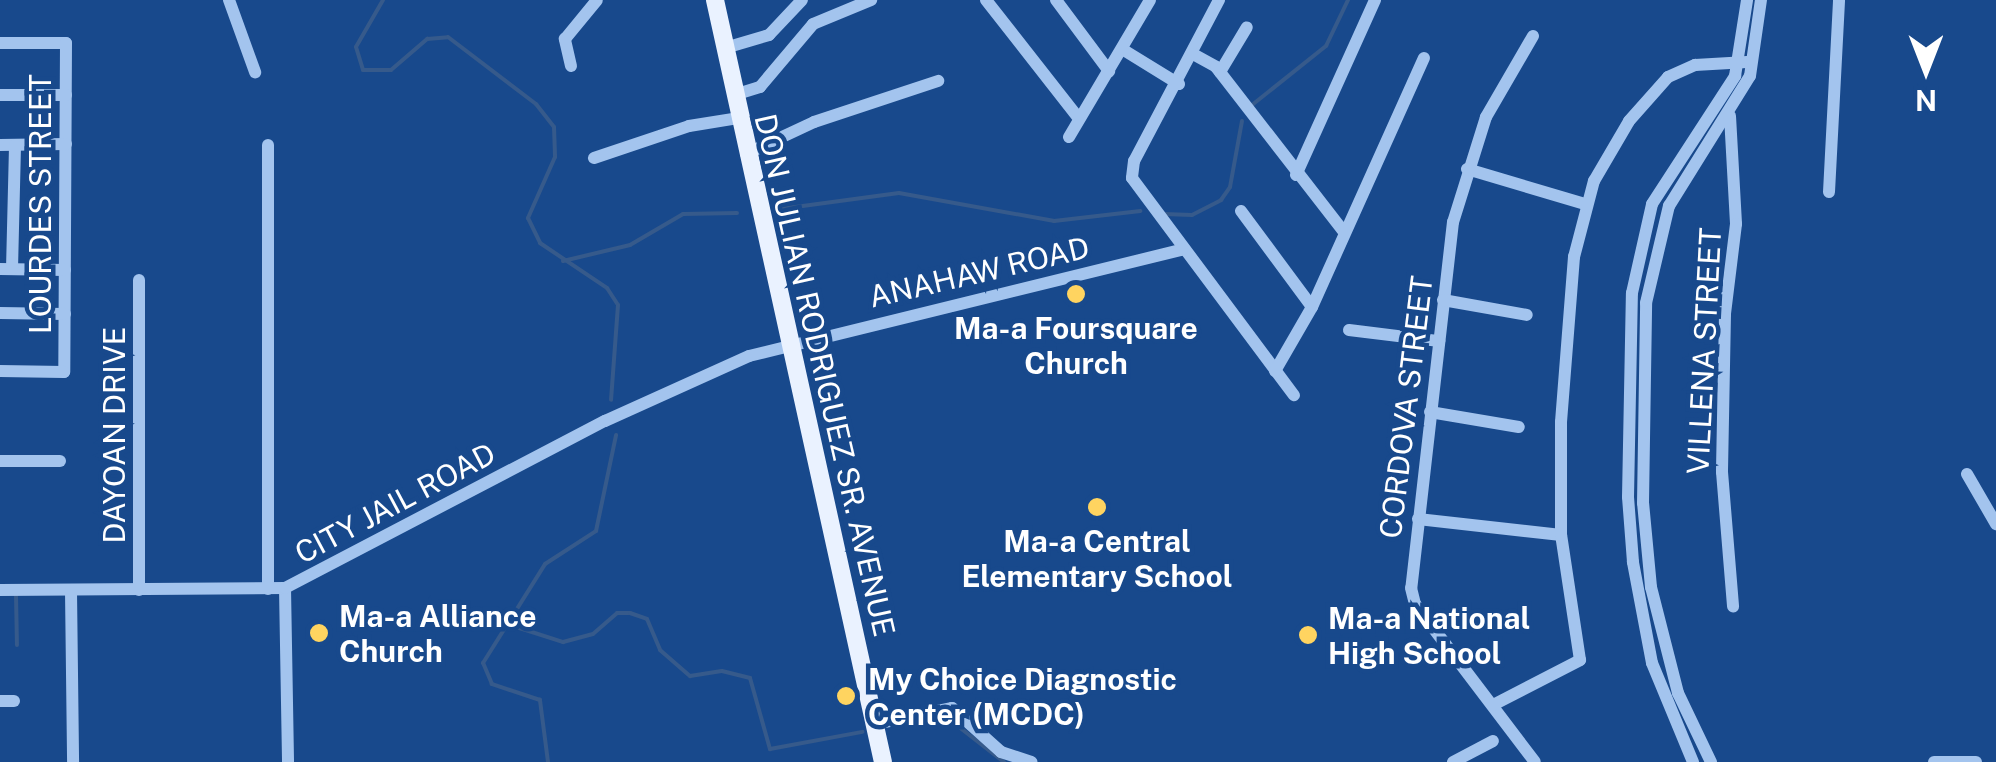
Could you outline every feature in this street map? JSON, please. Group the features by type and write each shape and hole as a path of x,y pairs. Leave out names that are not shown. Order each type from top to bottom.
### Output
{"main road":[{"name":"DON JULIAN RODRIGUEZ SR. AVENUE","path":"714,0 883,762"}],"street":[{"path":"229,0 255,72"},
{"path":"571,66 564,39 594,12 597,0"},
{"path":"725,48 770,36 802,0"},
{"path":"734,95 760,87 813,24 871,0"},
{"path":"986,0 1078,116"},
{"path":"1056,0 1109,71"},
{"path":"1130,0 1142,15"},
{"path":"1068,137 1150,0"},
{"path":"1219,0 1179,84 1134,162 1132,178 1182,250 1294,395"},
{"path":"1296,175 1375,0"},
{"path":"1693,762 1652,663 1632,562 1634,272 1652,204 1747,62 1747,0"},
{"path":"1711,762 1678,692 1651,587 1642,502 1650,264 1669,206 1730,117 1761,0"},
{"path":"1829,192 1840,0"},
{"path":"1220,72 1247,27"},
{"name":"CORDOVA STREET","path":"1533,36 1495,98 1467,168 1443,300 1412,597 1534,762"},
{"name":"LOURDES STREET","path":"0,42 66,43 64,372 0,370"},
{"path":"1122,49 1179,84"},
{"path":"1193,54 1220,72 1296,175 1344,232"},
{"path":"1276,371 1312,307 1424,58"},
{"path":"1493,705 1580,660 1561,535 1563,394 1585,204 1612,145 1653,90 1680,70 1747,62"},
{"path":"746,154 814,122 938,81"},
{"path":"0,95 66,94"},
{"name":"VILLENA STREET","path":"1726,97 1736,224 1725,314 1722,472 1733,607"},
{"path":"594,158 689,126 739,118"},
{"path":"65,270 6,269 7,145 66,144"},
{"path":"268,145 268,588"},
{"path":"1467,168 1585,204"},
{"path":"1242,211 1312,307"},
{"name":"ANAHAW ROAD","path":"788,343 1182,250"},
{"name":"DAYOAN DRIVE","path":"138,280 139,590"},
{"path":"1443,300 1527,315"},
{"path":"0,313 64,314"},
{"path":"1349,330 1439,340"},
{"name":"CITY JAIL ROAD","path":"0,590 285,588 618,415 788,343"},
{"path":"1430,412 1519,427"},
{"path":"0,461 60,461"},
{"path":"1967,474 1996,524"},
{"path":"1418,519 1561,535"},
{"path":"285,588 288,762"},
{"path":"71,591 73,762"},
{"path":"875,724 952,708 1000,752 1031,762"},
{"path":"1453,762 1494,742"},
{"path":"1934,762 1976,762"}],"waterway":[{"path":"383,0 356,47 363,70 391,70 427,39 448,37 536,104 554,127 555,157 528,218 540,243 607,288 618,305 611,400"},
{"path":"1252,105 1326,46 1348,0"},
{"path":"1164,214 1192,215 1221,200 1230,187 1242,121"},
{"path":"773,210 899,193 1054,221 1140,211"},
{"path":"563,261 630,245 683,214 737,213"},
{"path":"548,762 540,700 492,684 483,663 545,564 596,531 616,435"},
{"path":"16,595 17,645"},
{"path":"510,625 563,642 593,634 617,613 630,613 647,619 660,650 690,676 722,671 750,678 770,749 862,732"},
{"path":"945,724 959,727 1004,762"}],"place":[{"name":"Ma-a Foursquare Church","path":"1076,294"},
{"name":"Ma-a Central Elementary School","path":"1097,507"},
{"name":"Ma-a Alliance Church","path":"319,633"},
{"name":"Ma-a National High School","path":"1308,635"},
{"name":"My Choice Diagnostic Center (MCDC)","path":"846,696"}]}
